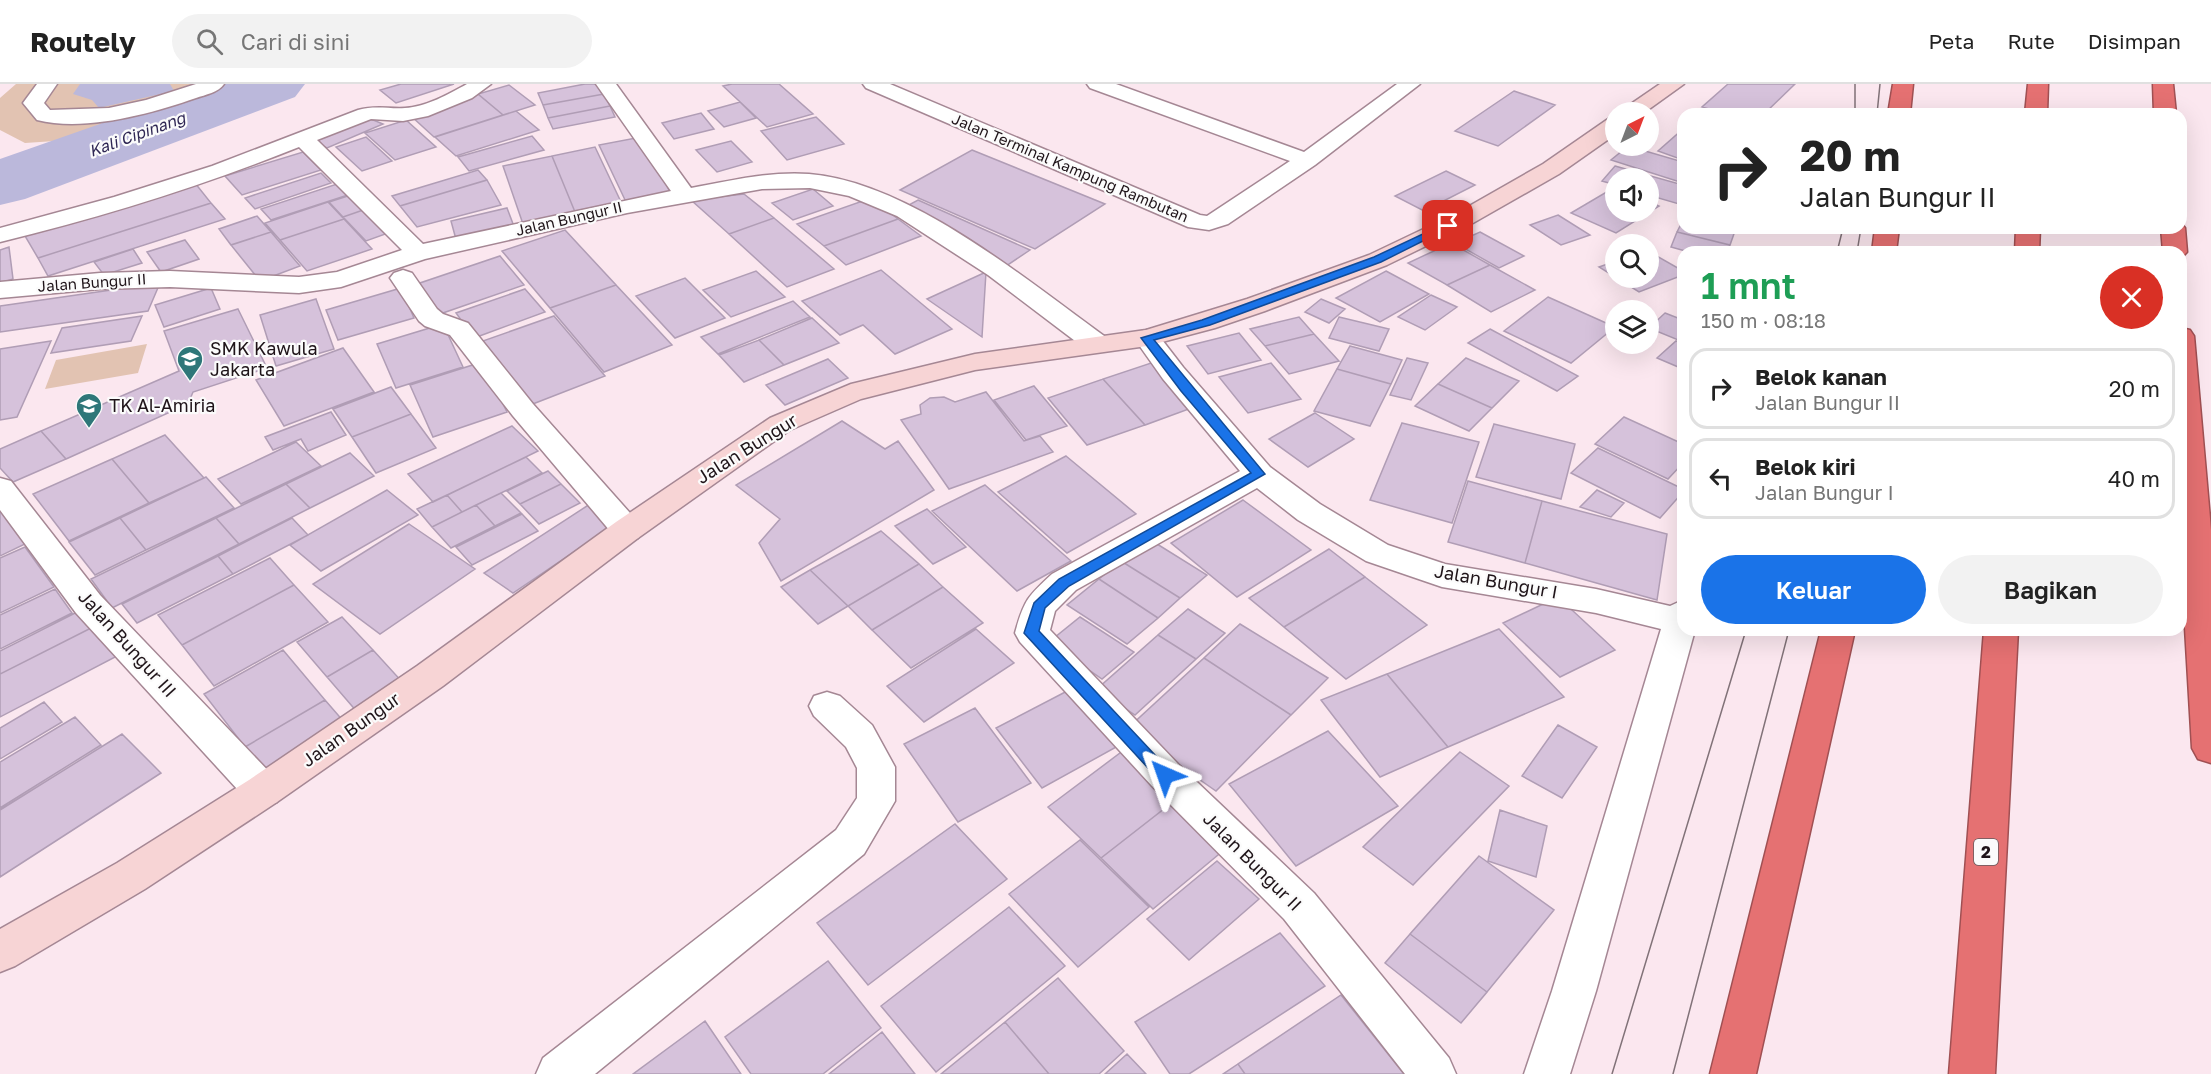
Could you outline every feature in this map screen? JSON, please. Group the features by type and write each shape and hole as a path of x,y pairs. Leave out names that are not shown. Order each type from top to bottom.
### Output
{"highway":[{"path":"1900,108 1903,84"},
{"path":"2036,108 2038,84"},
{"path":"2163,84 2165,108"},
{"path":"2187,418 2211,748"},
{"path":"1733,1074 1837,636"},
{"name":"2","path":"1972,1074 2001,636"}],"street":[{"path":"48,84 33,103 44,116 71,118 116,114 192,93 214,84"},
{"path":"0,236 122,202 220,171 365,114 383,111 399,114 416,112 468,94 482,84"},
{"path":"606,84 685,195"},
{"name":"Jalan Terminal Kampung Rambutan","path":"873,84 1196,222 1209,223 1220,219 1307,160 1404,88"},
{"path":"1097,84 1307,160"},
{"path":"1374,84 1404,88"},
{"path":"1647,102 1674,84"},
{"name":"Jalan Bungur","path":"0,952 131,876 263,791 430,675 627,530 780,424 851,393 975,362 1147,338 1206,322 1378,260 1465,218 1551,169 1605,132"},
{"path":"302,138 418,253"},
{"name":"Jalan Bungur II","path":"0,290 100,281 170,279 299,285 341,279 418,253 685,195 762,182 810,182 856,191 905,211 997,270 1097,344"},
{"path":"403,278 428,315 434,320 459,329 523,410 627,530"},
{"name":"Jalan Bungur I","path":"1147,338 1185,388 1259,474 1309,512 1377,553 1442,574 1677,616"},
{"name":"Jalan Bungur II","path":"1259,474 1064,582 1039,606 1032,633 1165,775 1299,906 1433,1074"},
{"name":"Jalan Bungur III","path":"0,488 88,604 263,791"},
{"path":"1547,1074 1574,991 1677,634"},
{"path":"559,1074 850,842 876,801 876,767 859,736 827,706"}],"shaded area":[{"path":"16,84 256,84 179,109 161,107 103,122 85,139 25,143 0,130 0,98"},
{"path":"147,344 138,373 45,389 56,360"}],"water":[{"path":"80,84 170,84 174,91 99,108 92,100 73,94"},
{"path":"256,84 298,84 69,170 85,139 103,122 161,107 179,109"}],"building":[{"path":"401,84 454,84 396,103 380,90"},
{"path":"585,84 599,84 604,94 543,105 538,93"},
{"path":"779,84 813,114 767,127 723,86"},
{"path":"1728,84 1795,84 1770,108 1702,107"},
{"path":"509,85 535,105 503,115 478,94"},
{"path":"1514,91 1555,105 1498,146 1455,131"},
{"path":"478,94 503,115 434,137 410,115"},
{"path":"604,94 610,106 548,118 543,105"},
{"path":"740,102 756,118 724,127 708,111"},
{"path":"610,106 615,117 553,129 548,118"},
{"path":"516,111 539,130 456,156 435,137"},
{"path":"701,113 714,129 674,139 662,123"},
{"path":"366,117 383,124 327,148 310,140"},
{"path":"816,117 844,144 787,160 761,131"},
{"path":"406,120 436,147 395,160 365,133"},
{"path":"1677,134 1677,158 1659,150"},
{"path":"532,136 544,150 469,171 458,157"},
{"path":"366,137 392,161 362,171 336,147"},
{"path":"641,137 670,192 626,202 599,145"},
{"path":"731,141 752,162 717,172 696,150"},
{"path":"595,147 621,202 575,212 552,156"},
{"path":"972,150 1105,204 1035,249 900,190"},
{"path":"303,152 321,170 242,195 225,176"},
{"path":"1659,155 1677,160 1677,181 1659,175 1659,168 1636,168 1611,160 1616,156"},
{"path":"552,156 575,212 523,224 503,166"},
{"path":"478,170 487,180 400,206 392,196"},
{"path":"1446,171 1475,185 1424,211 1395,196"},
{"path":"321,173 331,183 255,209 245,198"},
{"path":"1659,178 1677,183 1677,203 1659,198"},
{"path":"487,180 501,205 417,227 400,206"},
{"path":"195,183 211,203 38,258 25,236"},
{"path":"340,183 351,194 271,220 261,209"},
{"path":"813,189 833,206 793,220 772,203"},
{"path":"1605,193 1605,222 1634,222 1616,233 1571,213"},
{"path":"354,194 369,208 343,217 329,202"},
{"path":"744,194 774,218 729,234 691,200"},
{"path":"871,198 898,219 824,246 797,224"},
{"path":"918,200 1030,250 1003,268 905,207"},
{"path":"328,202 344,219 280,240 265,223"},
{"path":"211,203 225,219 48,276 38,258"},
{"path":"369,208 391,232 366,241 343,217"},
{"path":"507,208 515,229 457,243 451,221"},
{"path":"1558,215 1590,235 1561,245 1530,225"},
{"path":"257,216 271,232 231,245 219,229"},
{"path":"774,218 834,269 787,287 729,234"},
{"path":"344,219 372,249 307,271 280,240"},
{"path":"898,219 921,236 846,265 824,246"},
{"path":"565,230 616,285 550,308 502,251"},
{"path":"271,232 300,266 260,281 231,245"},
{"path":"1480,232 1524,256 1499,268 1455,243"},
{"path":"1677,232 1677,234 1730,245 1677,246 1677,249 1671,247"},
{"path":"1685,234 1734,234 1730,245"},
{"path":"185,240 199,259 161,272 147,252"},
{"path":"1451,243 1490,265 1447,285 1408,263"},
{"path":"9,247 13,279 0,283 0,250"},
{"path":"133,249 142,263 104,275 94,262"},
{"path":"500,256 524,285 437,315 414,285"},
{"path":"1659,257 1677,268 1677,277 1659,284"},
{"path":"1490,265 1535,290 1491,312 1447,285"},
{"path":"881,270 952,329 895,354 863,325 840,335 802,301"},
{"path":"756,271 785,297 731,317 703,290"},
{"path":"1386,271 1429,294 1380,322 1336,298"},
{"path":"986,272 982,337 927,299"},
{"path":"685,278 725,318 675,338 636,296"},
{"path":"160,283 148,311 0,332 0,306"},
{"path":"616,285 672,345 604,372 550,308"},
{"path":"211,288 220,309 164,327 155,305"},
{"path":"401,288 414,318 338,340 326,310"},
{"path":"1633,288 1649,288 1639,292"},
{"path":"525,289 545,312 474,338 456,313"},
{"path":"1431,295 1457,307 1425,330 1398,317"},
{"path":"1548,297 1605,323 1605,335 1571,363 1504,331"},
{"path":"316,299 334,349 276,366 260,315"},
{"path":"1321,299 1345,309 1329,323 1305,312"},
{"path":"793,301 810,317 718,354 701,337"},
{"name":"SMK Kawula Jakarta","path":"238,309 267,368 193,392 188,404 66,459 41,431 179,371 164,331"},
{"path":"1665,313 1677,318 1677,340 1659,332 1659,319"},
{"path":"142,316 131,341 51,353 62,328"},
{"path":"554,316 605,376 525,407 477,343"},
{"path":"1299,317 1314,334 1265,346 1250,329"},
{"path":"1339,317 1389,329 1379,351 1329,338"},
{"path":"812,318 839,343 784,365 759,340"},
{"path":"443,324 463,367 396,388 377,344"},
{"path":"1490,329 1578,376 1557,391 1468,343"},
{"path":"1239,333 1261,360 1208,374 1187,346"},
{"path":"1314,334 1339,361 1289,374 1265,346"},
{"path":"759,340 784,365 744,382 719,355"},
{"path":"51,341 17,417 0,420 0,349"},
{"path":"1676,341 1677,341 1677,366 1657,358"},
{"path":"1350,346 1402,360 1391,384 1337,369"},
{"path":"343,348 374,392 284,426 256,380"},
{"path":"1407,358 1428,363 1411,400 1390,395"},
{"path":"1466,358 1519,381 1492,408 1438,384"},
{"path":"828,359 848,378 785,405 766,385"},
{"path":"482,362 507,412 433,437 410,385"},
{"path":"1154,362 1197,406 1145,425 1103,379"},
{"path":"1271,363 1301,399 1248,413 1219,377"},
{"path":"1337,369 1391,384 1370,426 1314,411"},
{"path":"1103,379 1145,425 1087,445 1048,398"},
{"path":"1438,384 1492,408 1469,431 1415,406"},
{"path":"1034,386 1067,426 1026,440 994,400"},
{"path":"391,387 411,414 352,437 333,409"},
{"path":"986,392 1024,441 1040,436 1053,452 949,489 901,420 921,414 920,405 930,398 944,397 955,402"},
{"path":"331,412 346,435 308,451 301,439 273,450 265,437"},
{"path":"1315,413 1354,439 1308,467 1269,439"},
{"path":"411,414 436,448 376,473 352,437"},
{"path":"1624,417 1677,441 1677,469 1668,479 1595,444"},
{"path":"842,421 885,449 898,441 934,490 781,581 759,543 780,519 736,485"},
{"path":"1402,423 1479,442 1452,523 1370,500"},
{"path":"1494,424 1575,444 1561,499 1476,477"},
{"path":"512,426 538,451 433,502 408,474"},
{"path":"41,431 66,459 13,482 0,468 0,449"},
{"path":"165,435 204,478 149,503 112,459"},
{"path":"296,442 321,466 241,504 218,479"},
{"path":"1598,448 1677,486 1677,499 1660,518 1571,473"},
{"path":"350,453 374,476 310,508 286,484"},
{"path":"1066,456 1136,514 1067,553 998,492"},
{"path":"526,457 542,473 462,512 447,495"},
{"path":"112,459 149,503 69,541 33,494"},
{"path":"548,471 561,484 520,504 507,491"},
{"path":"206,477 234,508 146,550 120,518"},
{"path":"1468,481 1542,501 1525,563 1448,542"},
{"path":"286,484 310,508 239,544 216,518"},
{"path":"561,484 580,503 539,524 520,504"},
{"path":"985,485 1071,561 1017,591 932,511"},
{"path":"387,490 418,515 321,571 290,545"},
{"path":"1597,490 1624,503 1611,517 1580,507"},
{"path":"501,493 521,513 495,526 476,505"},
{"path":"447,495 462,512 432,527 417,509"},
{"path":"1243,500 1311,550 1237,597 1171,543"},
{"path":"1542,501 1667,534 1657,600 1525,563"},
{"path":"590,504 618,522 513,593 484,573"},
{"path":"476,505 495,526 451,548 432,527"},
{"path":"0,508 25,544 0,556"},
{"path":"927,509 966,547 933,564 895,526"},
{"path":"522,514 538,531 472,565 456,547"},
{"path":"120,518 146,550 95,575 69,542"},
{"path":"216,518 239,544 112,608 91,579"},
{"path":"292,518 308,535 233,574 218,556"},
{"path":"409,524 475,569 380,634 313,584"},
{"path":"881,531 919,564 848,606 810,570"},
{"path":"1149,539 1207,575 1180,598 1121,561"},
{"path":"25,547 54,587 0,613 0,558"},
{"path":"1329,549 1365,577 1284,627 1249,598"},
{"path":"218,556 233,574 137,623 122,604"},
{"path":"270,558 294,585 182,645 158,615"},
{"path":"1121,561 1180,598 1158,618 1099,579"},
{"path":"919,564 943,587 872,630 848,606"},
{"path":"810,570 848,606 818,624 781,587"},
{"path":"1365,577 1427,625 1346,679 1284,627"},
{"path":"1099,579 1158,618 1127,644 1067,605"},
{"path":"294,585 328,622 214,686 182,645"},
{"path":"943,587 983,623 911,668 872,630"},
{"path":"55,589 72,613 0,649 0,615"},
{"path":"1558,597 1615,650 1560,677 1503,623"},
{"path":"85,608 97,625 0,674 0,651"},
{"path":"1188,609 1225,633 1196,659 1158,635"},
{"path":"342,617 373,650 327,677 297,642"},
{"path":"1080,617 1134,652 1102,679 1049,642"},
{"path":"1240,624 1328,678 1291,715 1204,658"},
{"path":"97,625 119,655 0,717 0,674"},
{"path":"976,629 1014,663 924,722 887,686"},
{"path":"1499,629 1564,697 1448,747 1387,674"},
{"path":"1158,635 1196,659 1135,715 1097,689"},
{"path":"283,650 325,700 245,747 204,694"},
{"path":"373,650 405,685 358,713 327,677"},
{"path":"1204,658 1291,715 1216,791 1127,729"},
{"path":"1387,674 1448,747 1380,777 1321,700"},
{"path":"1071,689 1118,746 1042,788 996,728"},
{"path":"325,700 345,723 264,771 245,747"},
{"path":"44,702 62,722 0,759 0,728"},
{"path":"975,708 1031,783 958,822 904,744"},
{"path":"75,717 101,745 0,808 0,762"},
{"path":"1558,725 1597,747 1562,798 1522,776"},
{"path":"1328,731 1398,806 1296,866 1229,784"},
{"path":"122,734 161,773 0,877 0,810"},
{"path":"1124,750 1178,798 1101,858 1048,807"},
{"path":"1460,752 1509,786 1413,885 1363,847"},
{"path":"1178,798 1230,845 1153,909 1101,858"},
{"path":"1500,810 1547,826 1536,877 1488,861"},
{"path":"955,824 1007,879 868,985 817,923"},
{"path":"1080,840 1149,907 1078,967 1009,894"},
{"path":"1479,856 1554,910 1487,992 1410,934"},
{"path":"1217,861 1259,899 1189,960 1147,919"},
{"path":"1009,907 1065,966 936,1072 881,1006"},
{"path":"1280,933 1325,986 1189,1074 1170,1074 1135,1022"},
{"path":"1410,934 1487,992 1461,1023 1385,963"},
{"path":"828,961 881,1028 823,1074 751,1074 725,1037"},
{"path":"1058,978 1124,1051 1099,1074 1049,1074 1005,1022"},
{"path":"1341,995 1404,1074 1245,1074 1238,1064"},
{"path":"705,1021 741,1074 633,1074"},
{"path":"1005,1022 1049,1074 941,1074"},
{"path":"882,1032 915,1074 829,1074"},
{"path":"1127,1054 1146,1074 1105,1074"},
{"path":"1238,1064 1245,1074 1223,1074"}],"waterway":[{"name":"Kali Cipinang","path":"0,184 273,84"}],"tram line":[{"path":"1855,84 1855,108"},
{"path":"1878,108 1880,84"},
{"path":"1838,246 1842,234"},
{"path":"1858,246 1860,234"},
{"path":"1612,1074 1744,636"},
{"path":"1673,1074 1787,636"}],"place":[{"name":"SMK Kawula Jakarta","path":"190,382"},
{"name":"TK Al-Amiria","path":"89,429"}],"route":[{"path":"1165,775 1032,633 1039,606 1064,582 1259,474 1185,388 1147,338 1206,322 1378,260 1448,226"}]}
